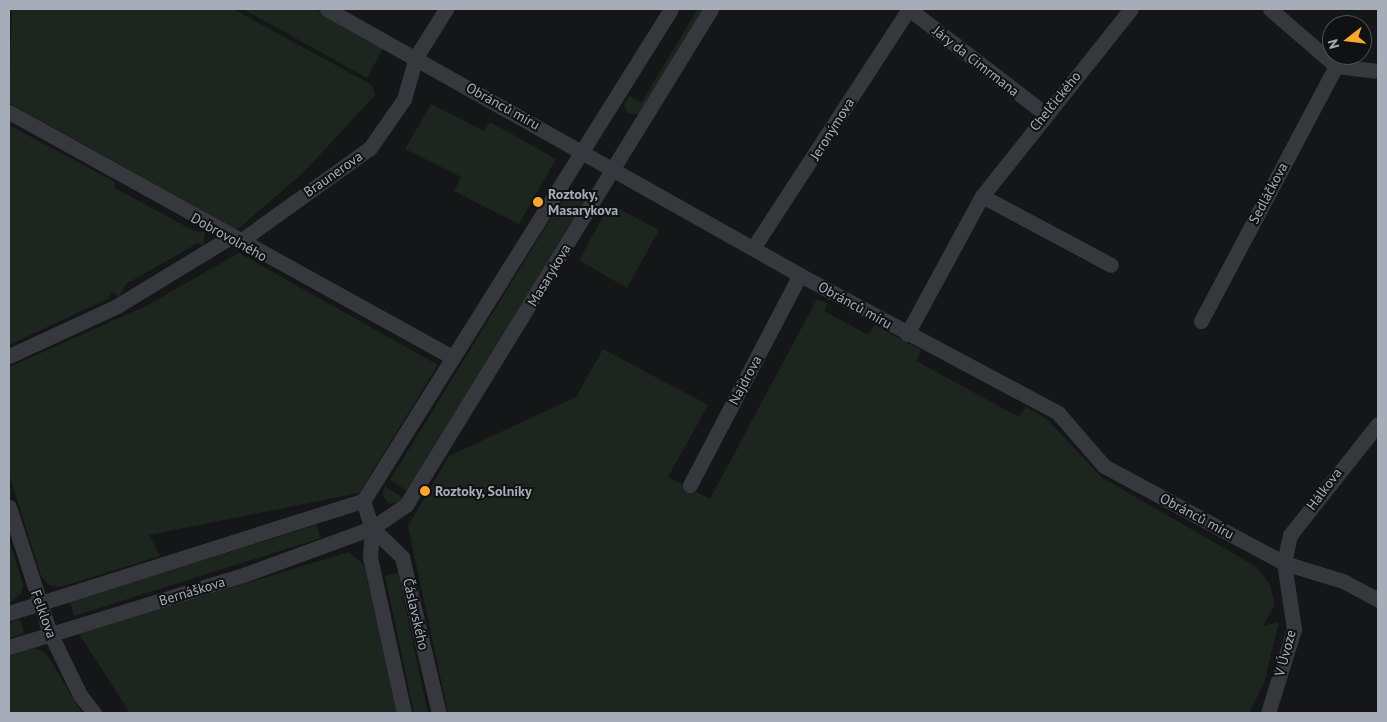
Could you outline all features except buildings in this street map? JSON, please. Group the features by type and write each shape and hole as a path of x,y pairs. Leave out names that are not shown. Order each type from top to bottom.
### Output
{"street":[{"name":"Obránců míru","path":"327,9 614,168 800,275 907,334 1058,413 1104,466 1284,563 1343,581 1378,600"},
{"name":"Braunerova","path":"9,356 117,306 234,240 370,148 404,99 416,57 446,9"},
{"path":"9,613 363,501 580,149 671,9"},
{"name":"Masarykova","path":"372,528 406,505 711,9"},
{"name":"Járy da Cimrmana","path":"909,9 1044,113"},
{"name":"Jeronýmova","path":"753,248 909,9"},
{"name":"Chelčického","path":"907,334 982,196 1044,113 1131,9"},
{"path":"1270,9 1336,66 1378,71"},
{"name":"Sedláčkova","path":"1201,321 1336,66"},
{"name":"Dobrovolného","path":"9,112 234,240 452,357"},
{"path":"982,196 1111,265"},
{"name":"Najdrova","path":"690,485 800,275"},
{"name":"Hálkova","path":"1284,563 1290,535 1378,424"},
{"name":"Čáslavského","path":"363,501 372,528 370,557 404,713"},
{"name":"Felklova","path":"9,507 50,634 94,713"},
{"name":"Čáslavského","path":"372,528 402,557 440,713"},
{"name":"Bernáškova","path":"9,646 246,574 372,528"},
{"name":"V Úvoze","path":"1268,713 1294,629 1284,563"}],"shaded area":[{"path":"12,9 233,9 372,85 375,95 304,172 237,230 9,103"},
{"path":"243,9 315,9 384,47 367,78"},
{"path":"698,9 708,9 643,115 628,113 624,105 629,96 641,103"},
{"path":"431,104 484,131 490,122 556,159 519,224 454,191 461,177 405,149"},
{"path":"9,125 115,182 115,188 194,231 205,232 203,246 198,243 126,284 119,297 112,292 109,298 9,345"},
{"path":"576,194 585,203 409,492 390,480 564,197"},
{"path":"610,204 659,230 627,288 579,260"},
{"path":"239,253 438,365 359,493 149,535 160,556 60,587 49,585 41,576 9,474 9,367 146,306"},
{"path":"817,299 827,303 824,311 868,335 875,325 921,350 916,361 1019,417 1026,407 1047,419 1101,477 1255,566 1269,583 1275,604 1263,626 1279,622 1264,683 1249,713 448,713 408,526 449,456 576,397 603,349 708,405 668,477 710,499"},
{"path":"385,486 406,500 389,504 382,495"},
{"path":"316,525 321,538 74,616 70,602"},
{"path":"9,539 23,585 21,594 9,603"},
{"path":"349,552 364,565 397,713 130,713 79,634"},
{"path":"398,573 428,713 414,713 385,576"},
{"path":"20,619 24,633 9,638 9,623"},
{"path":"34,648 46,653 82,713 9,713 9,656"}],"place":[{"name":"Roztoky, Masarykova","path":"538,202"},
{"name":"Roztoky, Solníky","path":"425,491"}]}
